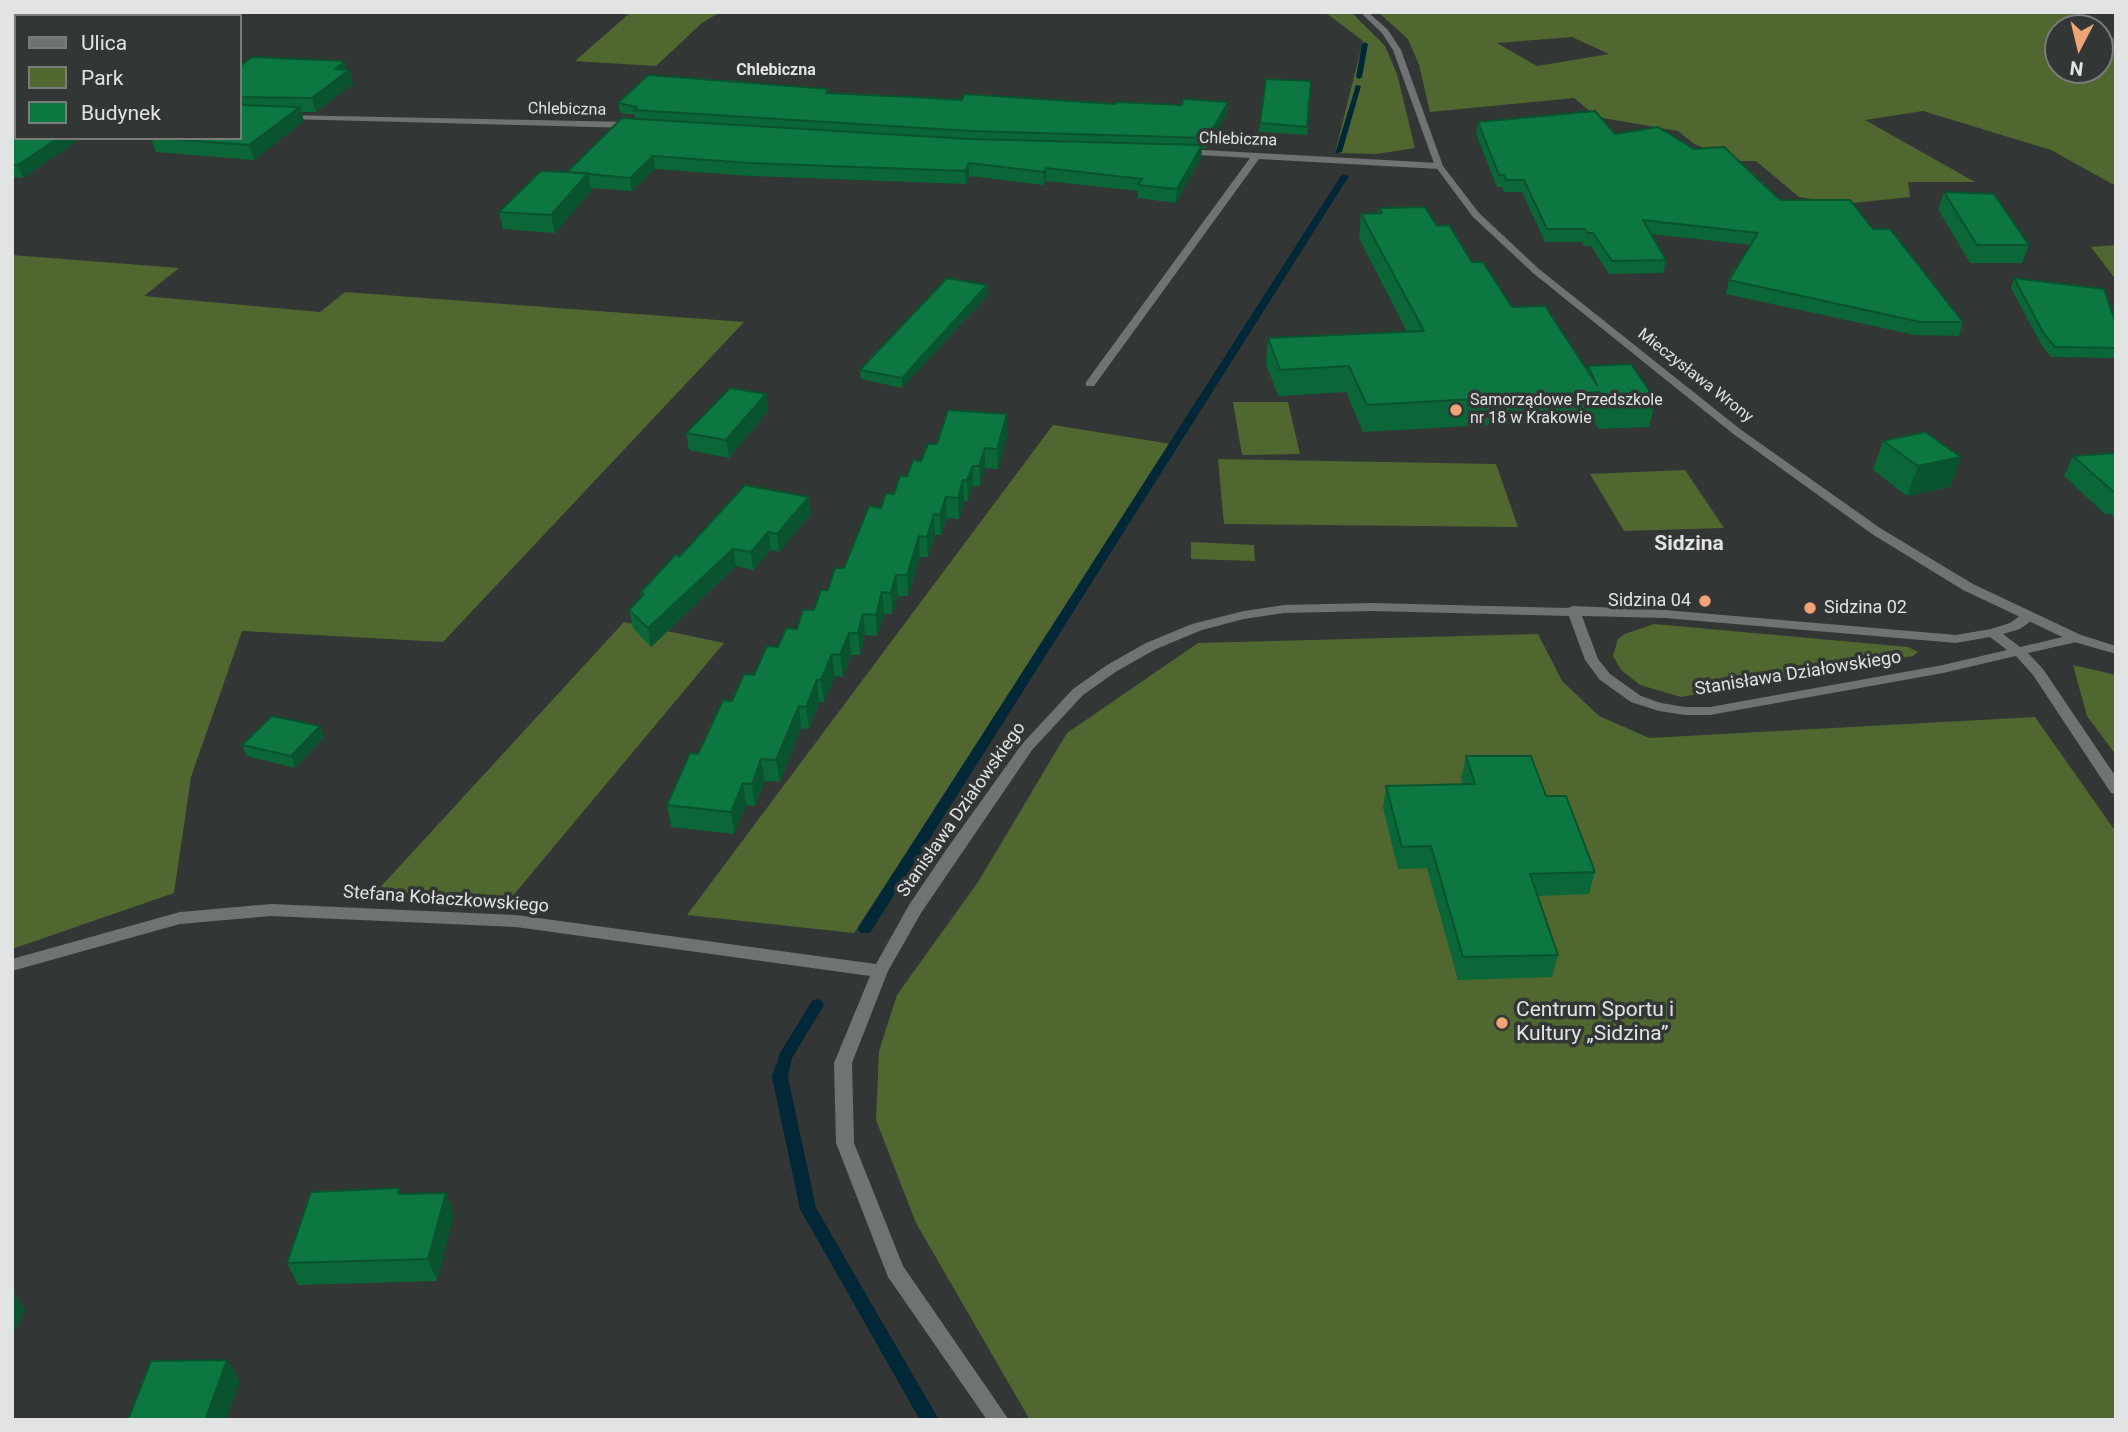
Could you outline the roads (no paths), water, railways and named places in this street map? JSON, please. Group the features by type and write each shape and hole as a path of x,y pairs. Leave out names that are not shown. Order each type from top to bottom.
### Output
{"street":[{"name":"Mieczysława Wrony","path":"1363,12 1385,32 1397,50 1438,166 1493,233 1735,431 1913,555 1968,587 2076,638 2116,650"},
{"name":"Chlebiczna","path":"280,116 647,125"},
{"name":"Chlebiczna","path":"1171,152 1438,166"},
{"path":"1090,384 1257,155"},
{"name":"Stanisława Działowskiego","path":"999,1420 895,1271 845,1143 843,1063 880,971 951,854 1027,747 1078,692 1112,668 1151,646 1197,627 1244,615 1284,609 1359,607 1665,614 1956,639 1993,633 2015,626 2029,616"},
{"name":"Stanisława Działowskiego","path":"1573,610 1588,652 1605,677 1636,699 1659,707 1685,711 1710,711 2020,653 2076,638"},
{"path":"1993,633 2020,653 2038,672 2116,789"},
{"name":"Stefana Kołaczkowskiego","path":"12,965 180,918 271,910 516,921 880,971"}],"waterway":[{"path":"30,14 33,12"},
{"path":"1359,77 1365,44"},
{"path":"1338,152 1358,86"},
{"path":"865,929 1345,176"},
{"path":"817,1005 785,1057 780,1077 808,1209 930,1420"}],"place":[{"name":"Samorządowe Przedszkole nr 18 w Krakowie","path":"1456,410"},
{"name":"Sidzina 04","path":"1705,601"},
{"name":"Sidzina 02","path":"1810,608"},
{"name":"Centrum Sportu i Kultury „Sidzina”","path":"1502,1023"}],"district":[{"name":"Chlebiczna","path":"776,71"},
{"name":"Sidzina","path":"1689,545"}]}
